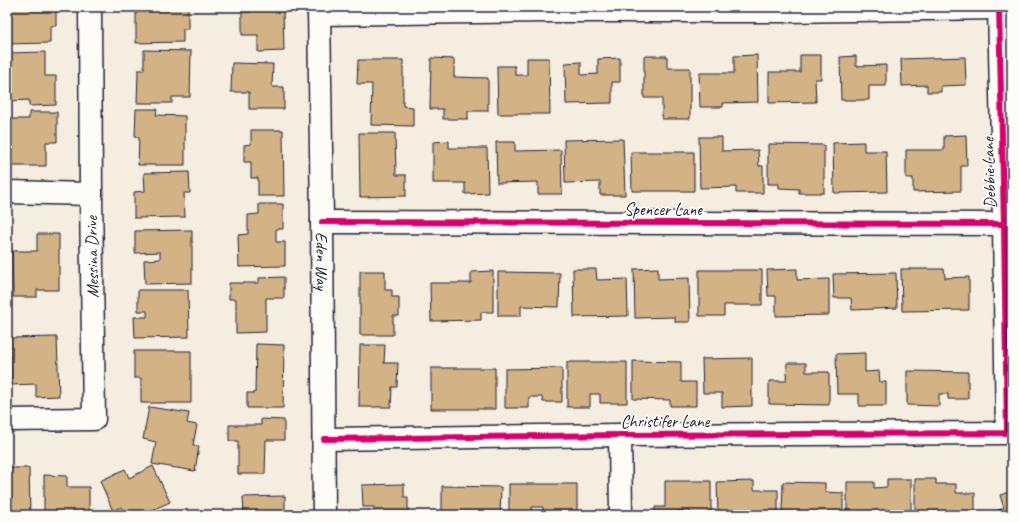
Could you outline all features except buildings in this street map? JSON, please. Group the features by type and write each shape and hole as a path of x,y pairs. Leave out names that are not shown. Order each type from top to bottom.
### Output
{"street":[{"name":"Messina Drive","path":"7,420 94,419 90,7"},
{"path":"319,11 999,7"},
{"name":"Debbie Lane","path":"999,7 1007,434"},
{"name":"Eden Way","path":"319,11 324,515"},
{"path":"7,192 91,194"},
{"name":"Spencer Lane","path":"322,222 1004,224"},
{"name":"Christifer Lane","path":"324,439 620,435 1007,434"},
{"path":"620,435 621,515"}],"cycle path":[{"path":"324,439 620,435 1007,433 999,7"},
{"path":"322,222 1004,224"}]}
